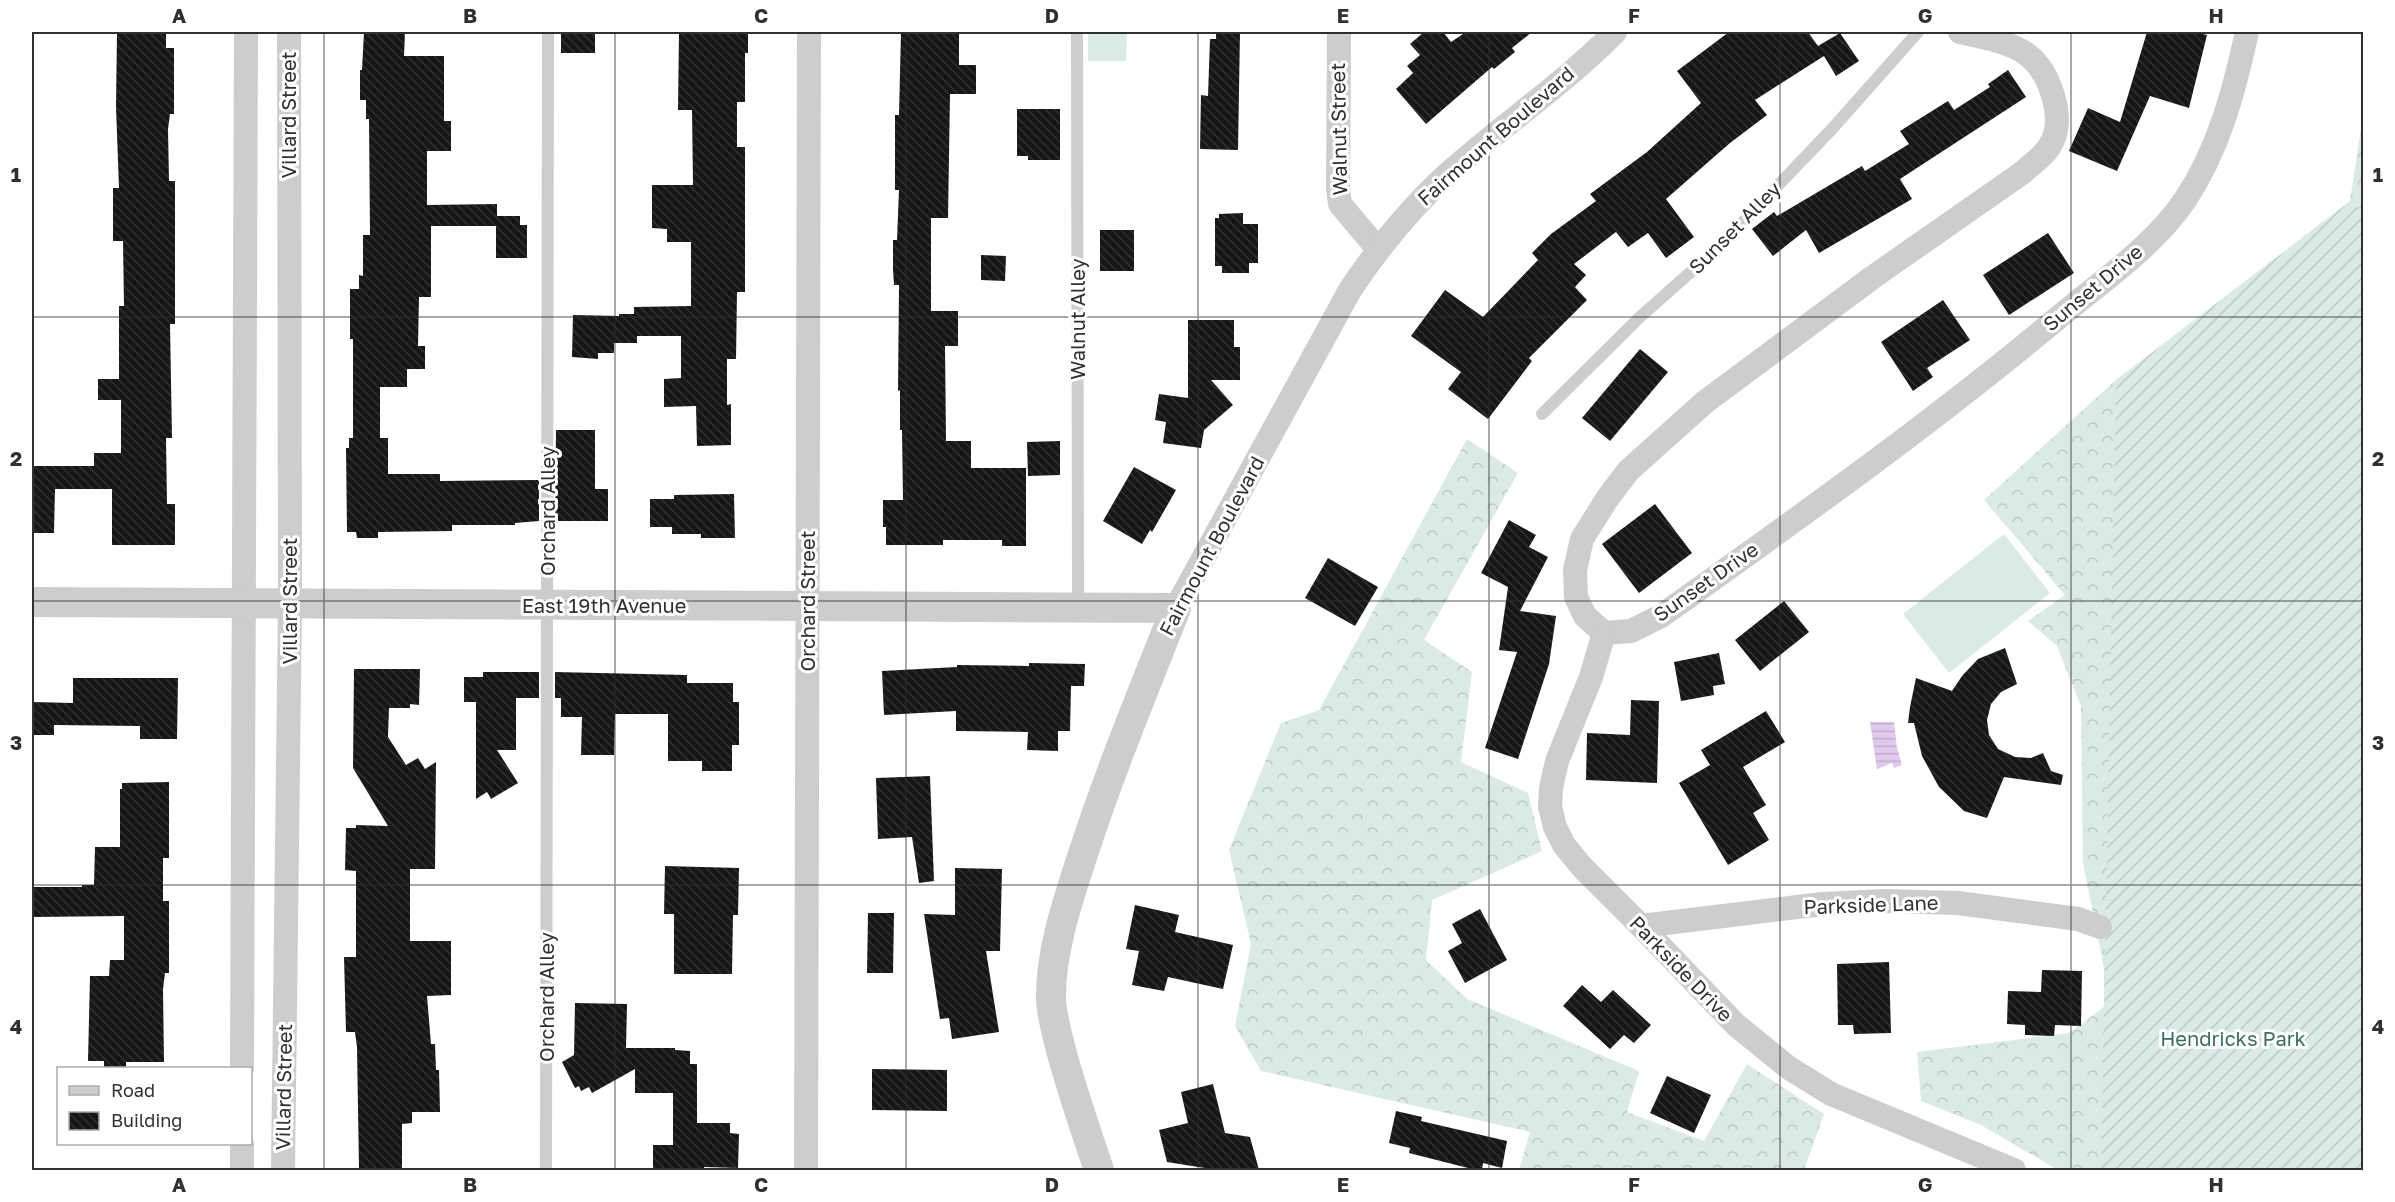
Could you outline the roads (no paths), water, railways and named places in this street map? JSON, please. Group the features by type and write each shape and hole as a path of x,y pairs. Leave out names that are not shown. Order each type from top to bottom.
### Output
{"street":[{"path":"242,1067 246,32"},
{"name":"Villard Street","path":"283,1170 290,603 289,32"},
{"name":"Orchard Street","path":"806,1170 809,32"},
{"name":"Walnut Street","path":"1339,32 1338,188 1340,204 1377,248"},
{"name":"Fairmount Boulevard","path":"1099,1170 1072,1090 1057,1031 1052,1001 1054,972 1060,935 1094,821 1176,608 1350,290 1377,248 1410,211 1451,171 1539,99 1615,32"},
{"path":"1604,633 1585,615 1576,597 1575,570 1582,539 1628,471 1705,402 1873,277 2022,173 2043,155 2052,142 2057,129 2055,108 2052,92 2043,71 2028,54 2013,46 1960,32"},
{"name":"Sunset Drive","path":"1604,633 1631,631 1662,616 1895,445 2031,340 2133,256 2184,201 2209,157 2223,126 2247,32"},
{"name":"East 19th Avenue","path":"32,602 1176,608"},
{"name":"Parkside Drive","path":"1604,633 1591,677 1557,761 1551,788 1550,807 1555,827 1564,845 1581,867 1736,1025 1789,1068 1841,1098 2014,1170"},
{"name":"Parkside Lane","path":"1641,926 1822,904 1884,901 1958,903 2078,919 2100,927"},
{"name":"Villard Street","path":"242,1145 242,1170"}],"lane":[{"name":"Orchard Alley","path":"546,1170 549,606 548,32"},
{"name":"Walnut Alley","path":"1077,32 1078,607"},
{"name":"Sunset Alley","path":"1542,414 1640,317 1720,246 1832,129 1918,32"}],"park label":[{"name":"Hendricks Park","path":"2233,1039"}]}
